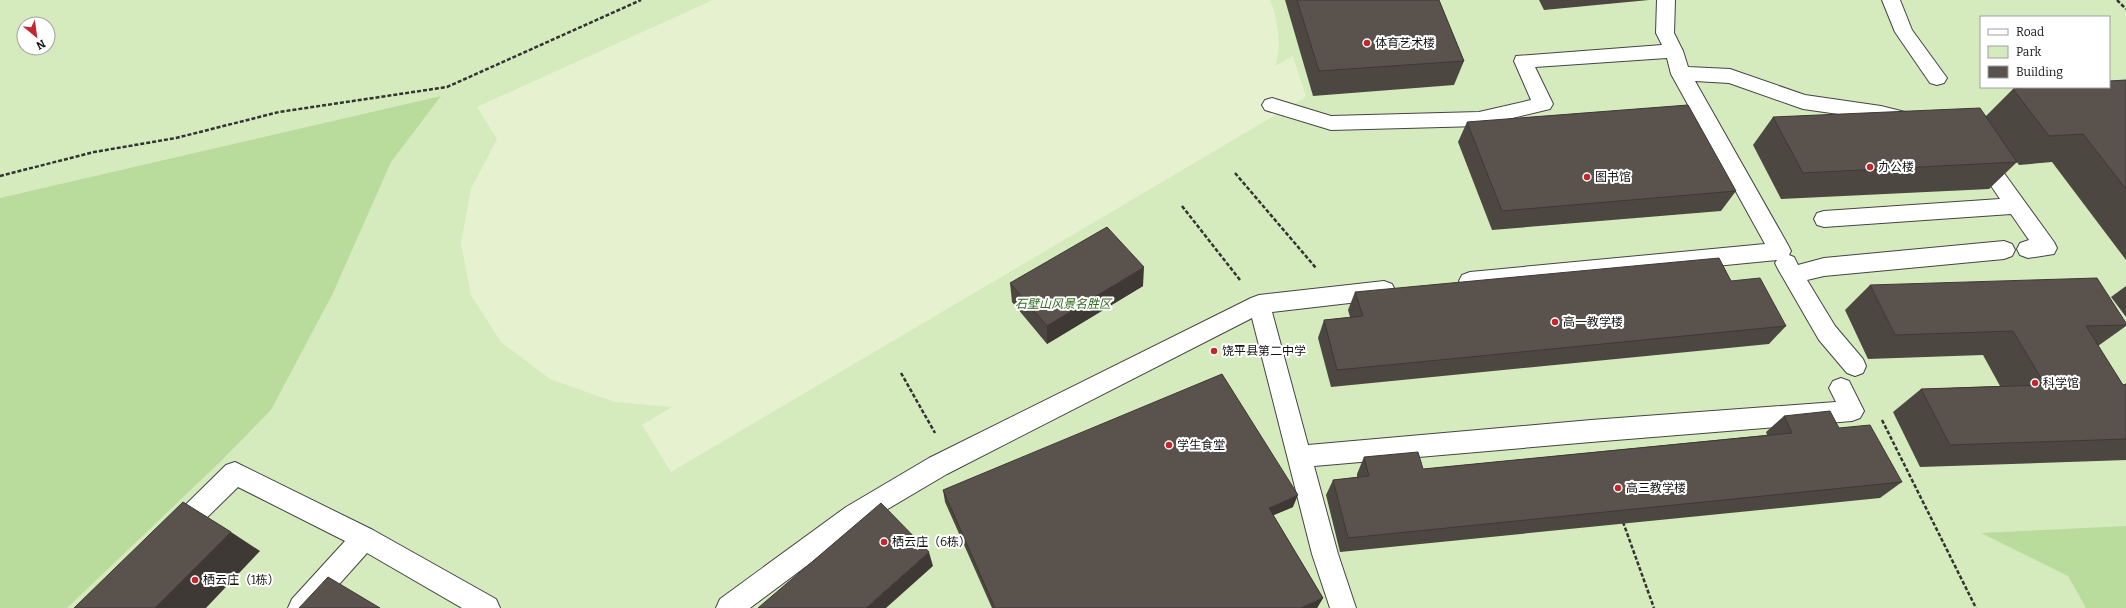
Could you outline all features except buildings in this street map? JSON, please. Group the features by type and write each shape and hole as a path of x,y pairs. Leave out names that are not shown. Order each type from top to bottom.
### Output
{"lane":[{"path":"1666,0 1665,32 1674,51 1681,74 1793,275 1824,340 1855,366"},
{"path":"1891,0 1904,32 1937,78"},
{"path":"1272,105 1331,123 1479,119 1543,104 1523,61 1674,51"},
{"path":"1681,74 1730,76 1803,102 1881,113 1905,120 1927,120"},
{"path":"1969,139 2046,248 2028,249"},
{"path":"1824,220 2016,206"},
{"path":"1793,275 1824,268 2004,250"},
{"path":"1449,283 1780,251"},
{"path":"729,608 855,515 950,460 1259,304 1401,288"},
{"path":"1259,304 1325,554 1344,608"},
{"path":"1299,457 1591,431 1852,411 1841,388"},
{"path":"162,546 235,473 364,538 487,608"},
{"path":"301,608 364,538"}],"path":[{"path":"0,176 94,152 176,138 279,112 447,86 641,0"},
{"path":"2117,0 2126,9"},
{"path":"1235,173 1338,294"},
{"path":"1182,206 1259,304"},
{"path":"901,374 950,460"},
{"path":"1880,416 1976,608"},
{"path":"1622,519 1654,608"}],"green space":[{"name":"石壁山风景名胜区","path":"0,0 2126,0 2126,608 0,608"},
{"path":"713,0 1270,0 1277,24 1279,42 1275,66 1293,56 1306,97 671,472 642,425 672,407 615,402 550,379 501,342 471,295 461,243 471,189 497,139 477,107"},
{"path":"441,96 391,162 333,293 271,410 220,462 67,608 0,608 0,198"},
{"path":"2126,526 2126,608 2086,608 2068,576 1981,533"}],"place":[{"name":"体育艺术楼","path":"1367,43"},
{"name":"办公楼","path":"1870,167"},
{"name":"图书馆","path":"1587,177"},
{"name":"高一教学楼","path":"1555,322"},
{"name":"饶平县第二中学","path":"1214,351"},
{"name":"科学馆","path":"2035,383"},
{"name":"学生食堂","path":"1169,445"},
{"name":"高三教学楼","path":"1618,488"},
{"name":"栖云庄（6栋）","path":"884,542"},
{"name":"栖云庄（1栋）","path":"195,580"}]}
